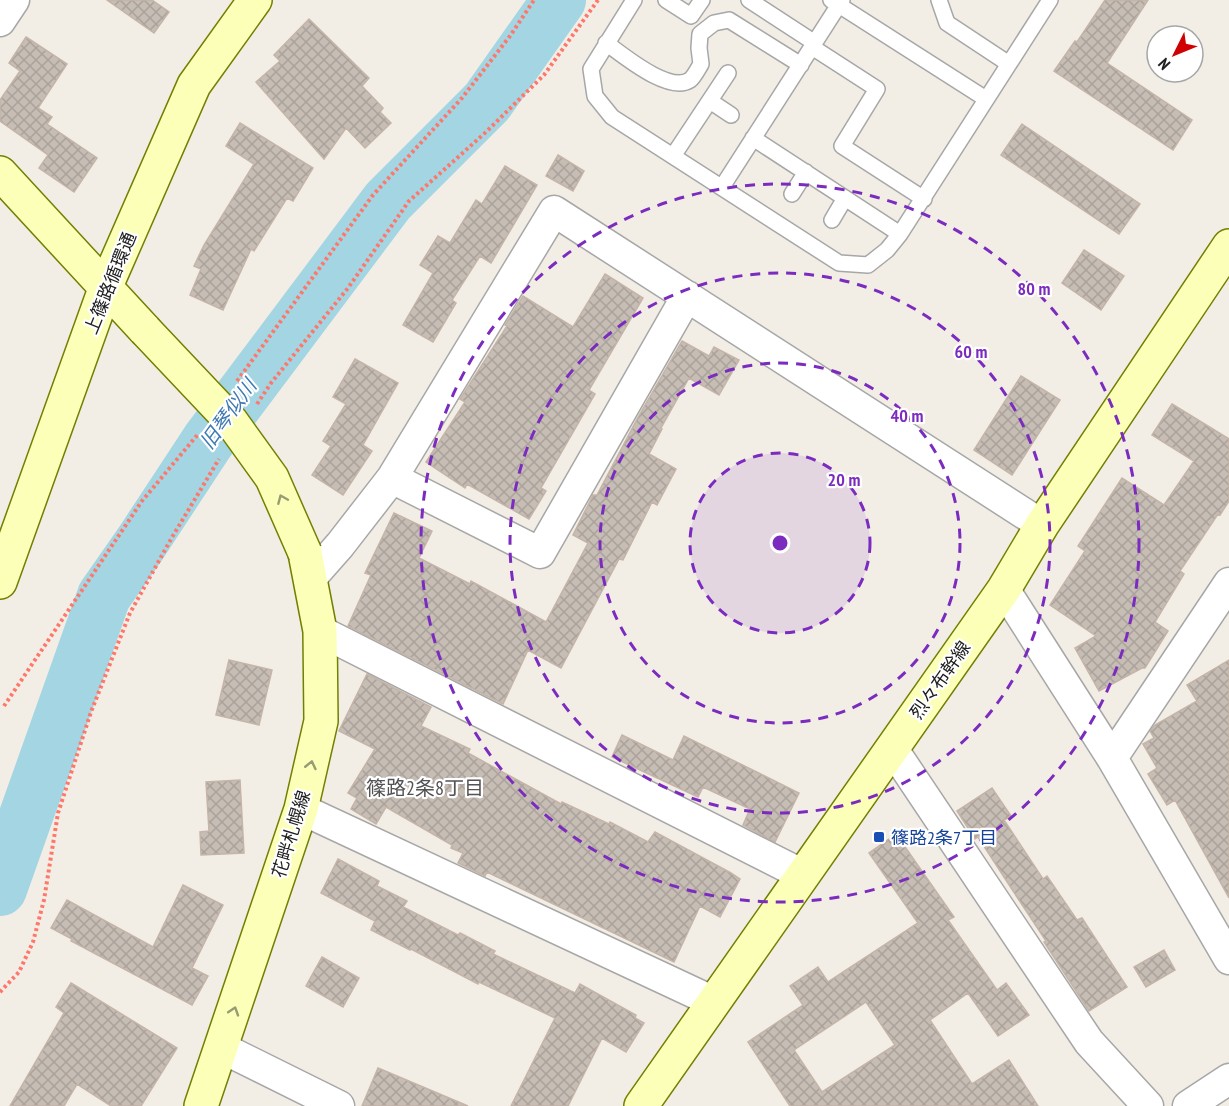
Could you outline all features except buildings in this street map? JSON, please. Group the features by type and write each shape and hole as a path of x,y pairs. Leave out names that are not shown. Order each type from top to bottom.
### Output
{"street":[{"path":"0,21 14,0"},
{"name":"上篠路循環通","path":"0,582 106,286 194,85 255,0"},
{"path":"0,173 106,286"},
{"path":"307,566 340,545 392,478 554,211 1042,525"},
{"name":"烈々布幹線","path":"641,1106 1004,589 1042,525 1229,246"},
{"name":"花畔札幌線","path":"106,286 231,421 272,478 307,566 320,631 321,722 301,809 201,1106"},
{"path":"392,478 540,553 687,296"},
{"path":"1113,758 1229,583"},
{"path":"1004,589 1113,758 1229,959"},
{"path":"320,631 803,874"},
{"path":"892,748 1089,1042 1148,1106"},
{"path":"301,809 714,1002"},
{"path":"222,1048 339,1106"},
{"path":"1188,1106 1229,1079"}],"lane":[{"path":"634,0 591,69 595,96 612,117 839,263 868,265 887,250 900,234 1050,0"},
{"path":"666,0 692,16 702,0"},
{"path":"749,0 877,89 842,146 924,199"},
{"path":"939,0 947,23 1009,64"},
{"path":"722,187 801,65 837,2 986,99"},
{"path":"606,43 658,78 678,84 690,80 701,64 700,34 714,22 729,20 801,65"},
{"path":"673,156 728,72"},
{"path":"710,101 731,115"},
{"path":"753,138 900,234"},
{"path":"792,194 806,172"},
{"path":"832,220 845,198"}],"path":[{"path":"234,385 373,195 462,98 510,36 534,0"},
{"path":"271,384 348,288 409,201 486,132 544,75 598,0"},
{"path":"4,706 142,501 201,431"},
{"path":"0,992 19,972 33,942 44,900 58,813 91,712 130,613 213,468"}],"waterway":[{"name":"旧琴似川","path":"0,889 104,596 208,441 388,201 487,102 559,0"}],"place":[{"name":"篠路2条7丁目","path":"879,837"}],"district":[{"name":"篠路2条8丁目","path":"425,788"}]}
